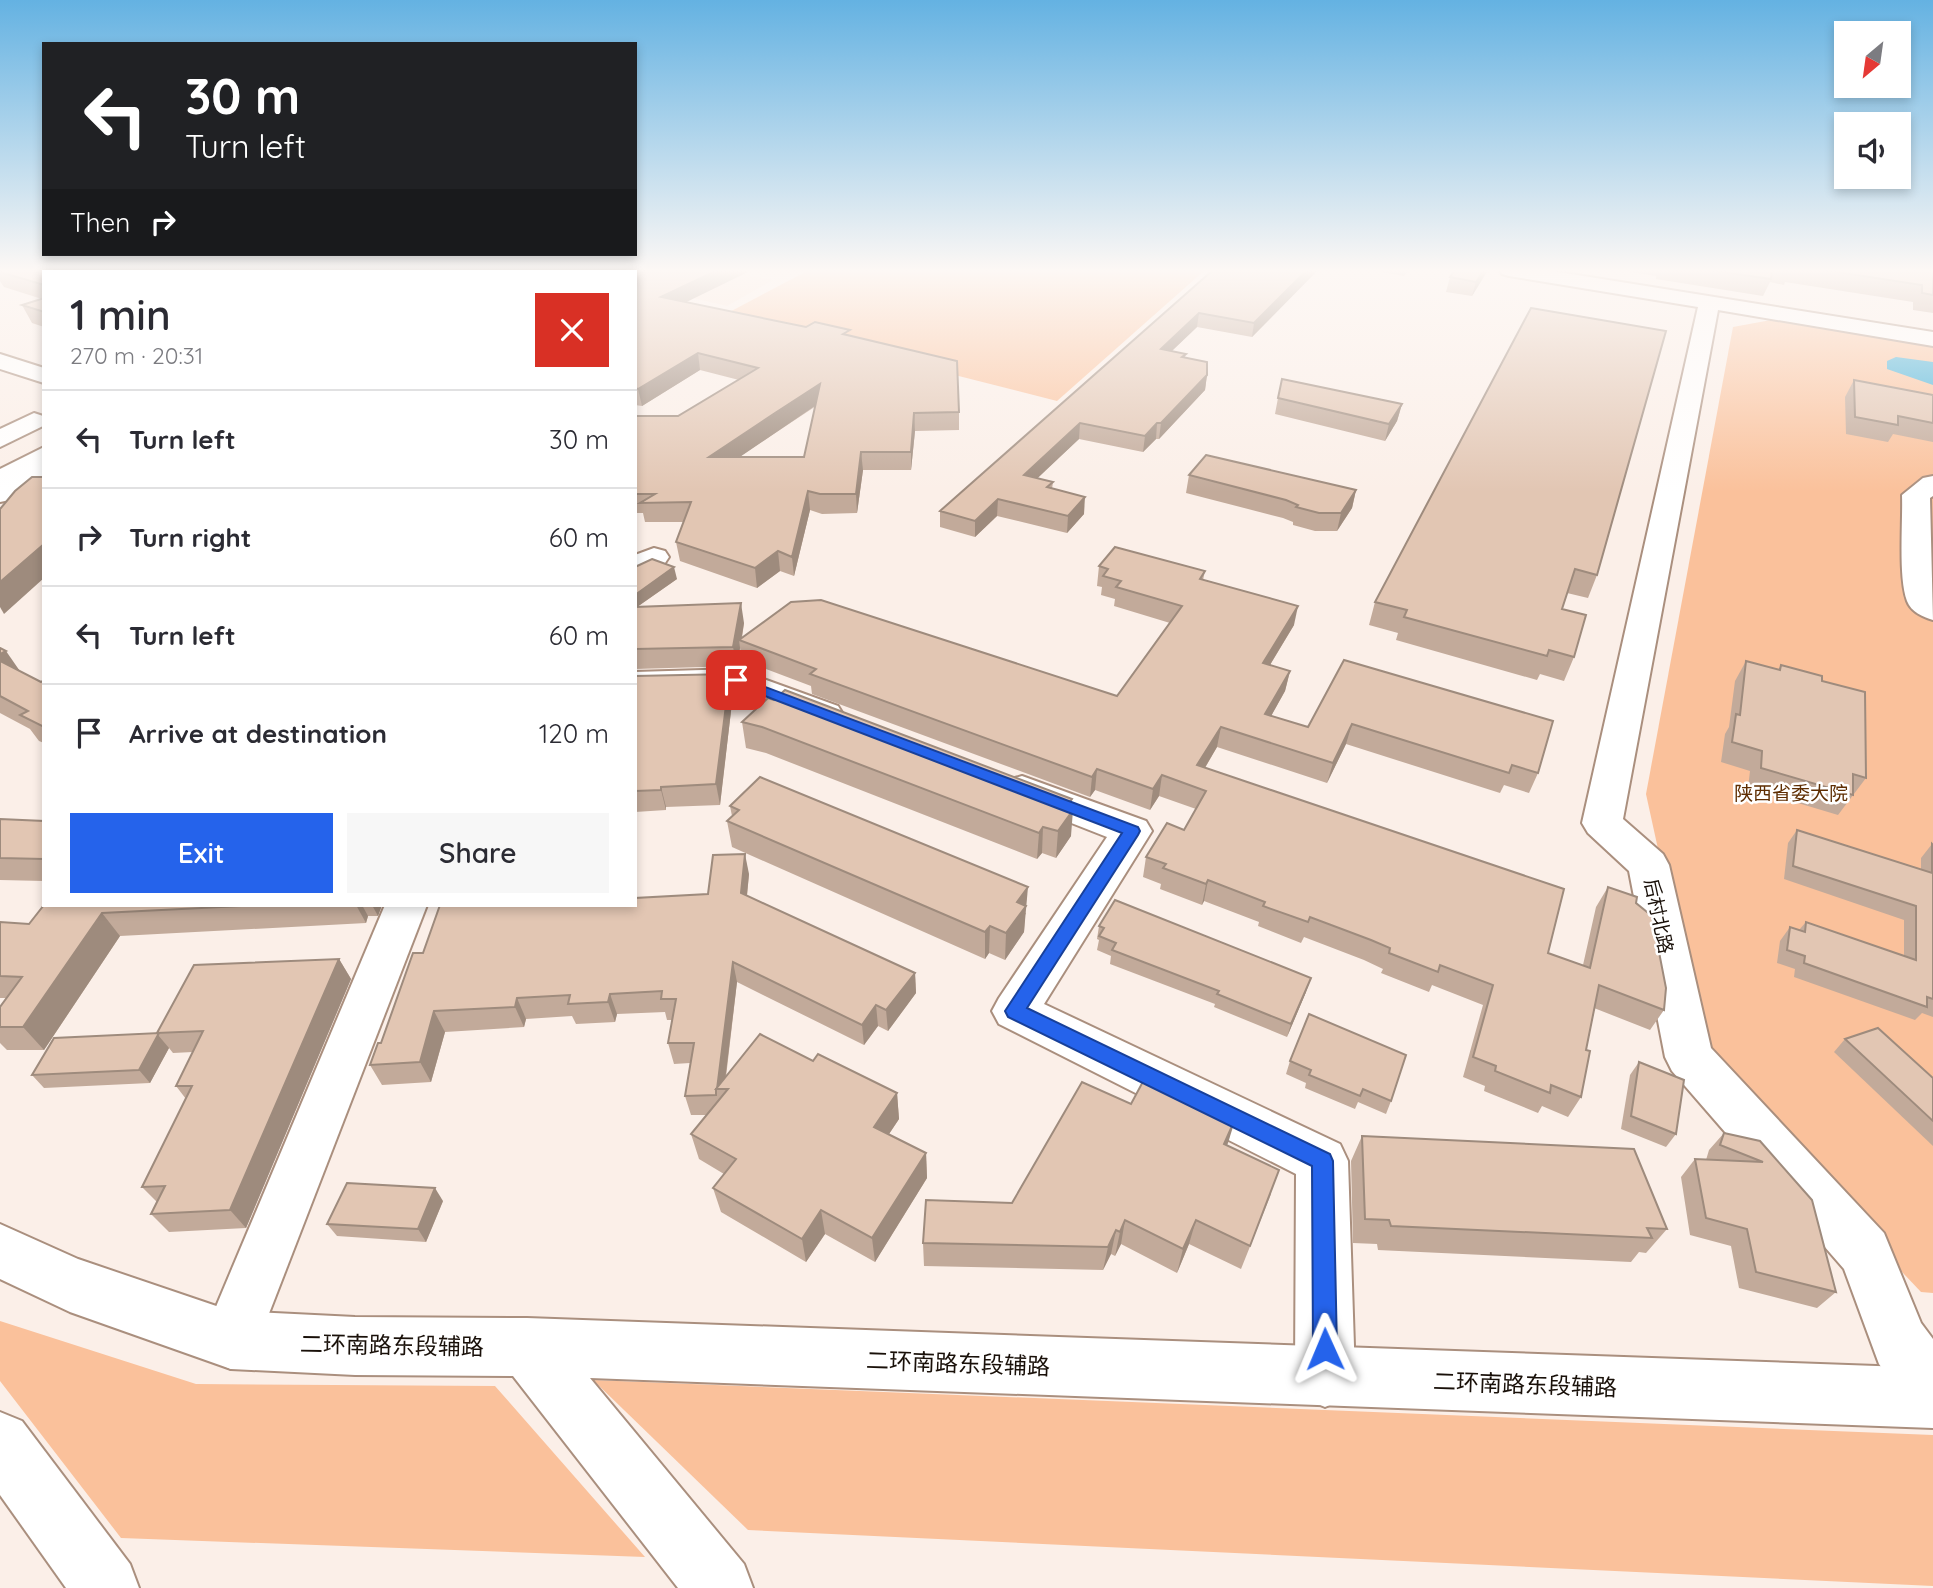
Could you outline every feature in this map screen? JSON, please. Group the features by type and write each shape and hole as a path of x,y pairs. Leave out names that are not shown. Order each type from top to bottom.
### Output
{"main road":[{"path":"3,344 42,356"},
{"name":"后村北路","path":"1701,344 1602,823 1648,865 1689,1057 1865,1252 1900,1343 1933,1388"},
{"path":"0,361 42,375"},
{"path":"0,437 41,428"},
{"path":"0,455 41,428"},
{"path":"0,466 41,428"},
{"path":"0,481 42,456"},
{"path":"0,494 42,465"},
{"path":"1933,484 1916,495 1919,579 1923,601 1933,610"},
{"path":"637,552 654,557 637,567"},
{"path":"637,683 736,680 864,729"},
{"path":"991,777 1132,831 1015,1011 1322,1161 1325,1377"},
{"path":"231,1340 405,907"},
{"name":"二环南路东段辅路","path":"0,1251 71,1284 231,1340 355,1346 527,1347 1933,1398"},
{"path":"527,1347 720,1588"},
{"path":"0,1443 106,1588"}],"green space":[{"path":"833,344 1121,344 1057,401"},
{"name":"陕西省委大院","path":"1730,344 1916,344 1933,347 1933,1293 1921,1292 1705,1064 1646,794"},
{"path":"0,1321 196,1384 495,1386 645,1557 121,1538 0,1381"},
{"path":"593,1380 1933,1435 1933,1586 748,1530"}],"water":[{"path":"1896,357 1933,362 1933,385 1887,369 1887,361"}],"building":[{"path":"637,344 886,344 957,361 959,412 914,413 911,452 861,452 856,494 820,494 808,491 792,557 778,551 755,568 676,542 691,502 640,503 655,494 637,494 637,416 678,416 758,368 698,353 638,389","holes":["820,384 804,457 709,457"]},
{"path":"1129,344 1166,344 1161,349 1207,362 1207,375 1145,436 1080,423 1024,475 1053,482 1047,487 1085,497 1068,516 998,499 975,521 940,511"},
{"path":"1512,344 1662,344 1597,575 1575,569 1562,609 1586,615 1574,657 1549,650 1547,656 1404,617 1407,610 1375,602"},
{"path":"1282,379 1402,404 1389,424 1278,398"},
{"path":"1854,380 1933,395 1933,423 1898,416 1898,425 1855,417"},
{"path":"1206,455 1356,490 1341,513 1319,513 1296,507 1298,505 1286,500 1189,475"},
{"path":"32,477 42,477 42,546 0,582 0,509 15,491"},
{"path":"1115,547 1205,571 1200,579 1298,606 1263,663 1290,671 1265,714 1308,727 1344,660 1553,721 1538,773 1512,765 1509,773 1352,724 1333,763 1221,727 1197,765 1564,889 1548,953 1590,968 1608,887 1637,897 1636,903 1652,916 1666,988 1664,1010 1599,985 1586,1050 1590,1051 1581,1097 1551,1085 1550,1093 1495,1071 1496,1066 1473,1057 1493,985 1440,965 1438,972 1389,953 1390,948 1371,940 1310,917 1308,922 1263,906 1265,902 1208,880 1206,884 1163,868 1166,864 1146,857 1167,823 1184,830 1206,791 1162,775 1153,789 1097,769 1092,777 810,674 816,669 739,640 791,602 821,600 1117,696 1182,606 1116,587 1121,581 1103,576 1108,569 1099,566"},
{"path":"652,559 674,567 637,594 637,566"},
{"path":"741,603 733,647 637,649 637,607"},
{"path":"0,661 42,681 42,726 20,715 28,711 0,696"},
{"path":"1746,661 1780,670 1781,665 1822,676 1822,681 1865,692 1866,778 1853,774 1853,795 1761,768 1762,751 1732,742 1736,714 1740,715"},
{"path":"730,674 716,784 637,791 637,676"},
{"path":"785,690 1072,799 1066,807 1073,810 1058,831 1043,827 1039,833 762,727 742,722 768,698 774,700"},
{"path":"760,777 1028,887 1017,902 1026,906 1006,933 990,926 985,932 727,821 739,810 730,806"},
{"path":"0,819 42,821 42,859 0,858"},
{"path":"1797,830 1932,873 1933,845 1933,999 1927,997 1927,1007 1804,963 1805,956 1787,950 1790,927 1805,932 1806,922 1916,960 1916,906 1793,866"},
{"path":"745,854 741,893 915,973 886,1010 876,1005 862,1025 733,962 716,1095 685,1096 694,1043 668,1043 676,999 661,999 662,991 610,994 608,1002 568,1004 570,995 517,998 515,1007 434,1011 420,1062 370,1065 378,1043 381,1043 413,953 423,953 439,907 637,907 637,898 708,894 713,855"},
{"path":"1115,900 1311,978 1291,1024 1217,994 1219,991 1112,950 1116,943 1099,936 1104,928 1099,926"},
{"path":"42,907 220,907 102,913 23,1027 0,1027 0,1007 22,977 0,976 0,922 29,924"},
{"path":"339,959 230,1210 151,1214 165,1186 142,1187 192,1086 176,1086 203,1031 157,1033 194,965"},
{"path":"1309,1014 1406,1055 1391,1101 1363,1089 1360,1096 1309,1075 1311,1070 1290,1061"},
{"path":"1878,1028 1933,1078 1933,1121 1845,1039"},
{"path":"159,1033 139,1070 32,1075 54,1038"},
{"path":"760,1034 813,1061 818,1054 897,1093 874,1127 926,1153 872,1238 821,1210 802,1239 713,1188 736,1159 691,1134 728,1089 716,1089"},
{"path":"1639,1062 1684,1080 1676,1134 1631,1116"},
{"path":"1147,1074 1236,1117 1224,1144 1279,1170 1250,1246 1196,1220 1183,1249 1125,1220 1120,1232 1116,1230 1108,1247 923,1243 926,1200 1012,1203 1082,1082 1131,1104"},
{"path":"1724,1133 1760,1141 1812,1200 1836,1292 1756,1272 1747,1229 1706,1218 1695,1159 1763,1162 1720,1145"},
{"path":"1362,1136 1634,1149 1667,1229 1647,1228 1652,1238 1391,1226 1389,1220 1365,1219"},
{"path":"347,1183 435,1188 418,1229 327,1224"}],"route":[{"path":"736,680 1132,831 1015,1011 1322,1161 1325,1349"}]}
